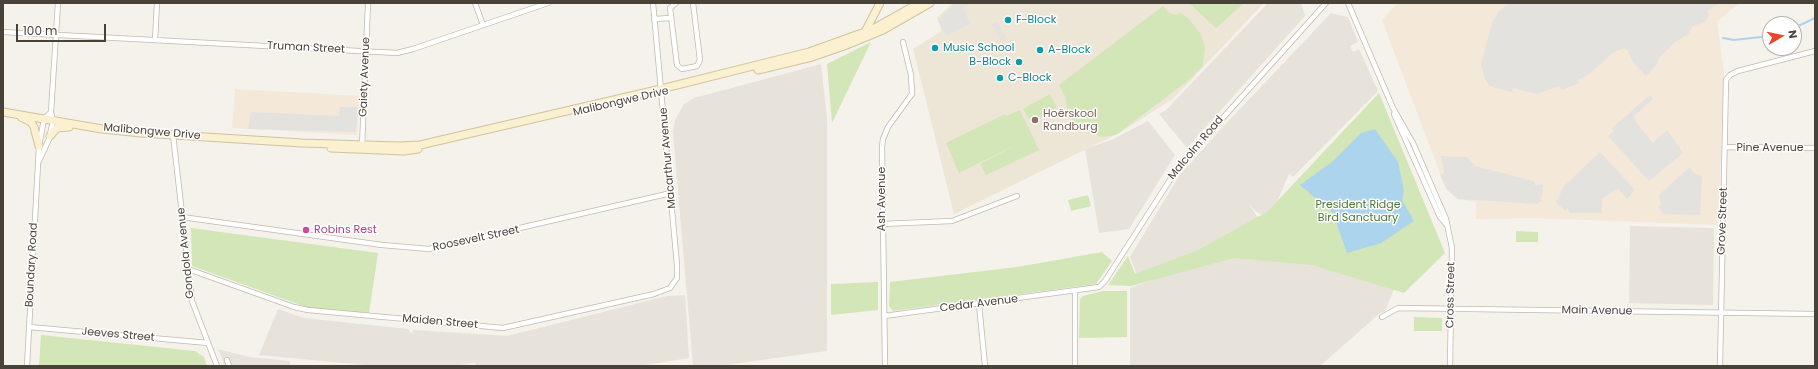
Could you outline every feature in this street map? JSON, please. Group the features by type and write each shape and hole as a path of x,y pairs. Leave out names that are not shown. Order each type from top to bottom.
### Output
{"main road":[{"path":"865,32 880,3"},
{"name":"Malibongwe Drive","path":"661,91 809,52 865,32 920,3"},
{"name":"Malibongwe Drive","path":"3,112 102,128 173,135 362,148 406,146 435,142 773,67 825,53 883,30 930,3"},
{"path":"16,114 30,122 34,127 39,146"},
{"path":"50,136 60,127 93,131 102,128"}],"street":[{"path":"53,121 51,112 58,3"},
{"path":"155,40 157,3"},
{"name":"Gaiety Avenue","path":"362,148 368,3"},
{"path":"475,3 483,25"},
{"name":"Truman Street","path":"3,32 401,52 548,3"},
{"name":"Macarthur Avenue","path":"653,3 677,265"},
{"path":"676,3 670,8 678,66 682,68 697,66 700,60 693,3"},
{"name":"Malcolm Road","path":"1075,291 1096,288 1105,281 1167,182 1185,158 1326,3"},
{"name":"Cross Street","path":"1348,3 1393,108 1397,122 1440,217 1446,224 1452,248 1450,366"},
{"path":"654,19 671,18"},
{"name":"Ash Avenue","path":"885,366 882,224 883,139 888,127 910,97 913,89 904,42"},
{"name":"Grove Street","path":"1720,366 1725,85 1727,77 1738,71 1815,51"},
{"path":"44,119 51,112"},
{"name":"Boundary Road","path":"28,366 37,164 44,119"},
{"name":"Boundary Road","path":"37,164 50,136 53,121"},
{"name":"Gondola Avenue","path":"173,135 193,306 217,366"},
{"name":"Pine Avenue","path":"1725,147 1815,148"},
{"name":"Roosevelt Street","path":"182,217 382,245 429,249 671,193"},
{"path":"882,224 952,222 1016,196"},
{"name":"Maiden Street","path":"188,269 294,307 308,310 503,328 663,291 675,282 677,265"},
{"path":"1075,291 1075,366"},
{"name":"Cedar Avenue","path":"884,316 1075,291"},
{"path":"979,304 985,366"},
{"name":"Main Avenue","path":"1382,317 1398,308 1815,314"},
{"name":"Jeeves Street","path":"29,327 208,343"},
{"path":"227,360 229,366"}],"shaded area":[{"name":"Hoërskool Randburg","path":"953,3 1264,3 1174,98 1121,132 954,214 913,49 942,31 937,18"},
{"path":"955,3 973,3 963,8 970,24 947,36 938,21"},
{"path":"1268,3 1301,3 1305,16 1187,148 1159,114 1166,110"},
{"path":"1398,3 1740,3 1717,21 1724,72 1718,225 1535,218 1476,219 1476,202 1458,199 1446,189 1382,20"},
{"path":"1509,3 1721,3 1708,10 1709,16 1703,23 1693,26 1688,34 1675,42 1659,58 1656,66 1646,76 1633,62 1628,51 1624,48 1614,52 1589,74 1578,80 1579,83 1562,90 1559,86 1537,94 1513,88 1512,92 1495,88 1489,85 1485,79 1481,65 1492,23 1499,11"},
{"path":"1331,13 1348,17 1358,42 1350,46 1353,52 1359,49 1378,91 1293,177 1289,174 1274,209 1265,216 1255,211 1248,203 1261,222 1197,254 1137,276 1130,257 1179,176 1221,129"},
{"path":"997,22 1006,38 1001,41 992,24"},
{"path":"821,64 827,118 827,351 718,366 693,366 673,132 675,120 684,104 694,98"},
{"path":"235,89 360,96 357,135 232,128"},
{"path":"1650,95 1653,99 1634,116 1636,122 1653,143 1667,130 1683,153 1649,181 1608,136 1614,131 1612,128"},
{"path":"340,107 358,107 356,132 248,129 251,112 339,116"},
{"path":"1148,121 1175,155 1129,229 1099,233 1085,149 1111,140"},
{"path":"1600,152 1635,190 1627,199 1618,188 1602,199 1602,213 1569,213 1568,208 1565,211 1556,202 1564,186"},
{"path":"1441,156 1467,157 1475,166 1534,181 1535,185 1543,184 1541,201 1537,204 1458,199 1446,189 1440,174 1444,173"},
{"path":"1690,167 1694,173 1702,176 1700,215 1664,214 1658,207 1661,204 1659,195"},
{"path":"1630,226 1714,228 1713,305 1629,303"},
{"path":"1231,257 1312,263 1394,289 1385,311 1379,314 1320,366 1130,366 1130,288 1214,258"},
{"path":"685,295 689,358 639,366 476,366 475,363 453,366 375,366 259,355 278,309 304,318 408,329 412,334 413,330 507,336 667,296"},
{"path":"218,349 249,357 290,361 290,366 225,366"}],"green space":[{"path":"1189,3 1244,3 1216,28"},
{"path":"1163,6 1169,13 1178,15 1180,13 1188,18 1200,33 1205,47 1203,66 1185,83 1116,135 1102,137 1080,129 1075,125 1068,113 1065,96 1059,85"},
{"path":"871,42 832,123 827,64"},
{"name":"President Ridge Bird Sanctuary","path":"1379,93 1445,253 1404,293 1312,265 1234,258 1131,286 1108,285 1128,256 1135,274 1198,250 1267,212"},
{"path":"1050,94 1057,108 1031,122 1023,109"},
{"path":"1020,110 1039,150 986,175 980,164 1022,142 959,173 946,143 1005,114 1006,116"},
{"path":"1088,195 1091,206 1071,211 1068,200"},
{"path":"191,228 378,253 369,313 309,308 192,266"},
{"path":"1516,231 1538,232 1538,242 1516,242"},
{"path":"1102,252 1112,261 1096,284 893,311 889,306 890,282 1017,267"},
{"path":"878,282 878,310 831,315 831,284"},
{"path":"1103,291 1127,291 1127,337 1079,338 1080,299 1083,296"},
{"path":"1414,317 1442,318 1442,331 1414,331"},
{"path":"41,335 195,351 204,357 207,366 39,366"}],"water":[{"path":"1375,129 1398,162 1404,190 1402,200 1414,221 1381,243 1347,253 1333,213 1300,185 1332,162 1361,133"}],"waterway":[{"path":"1802,24 1815,18"},
{"path":"1723,38 1734,40 1762,37"}],"place":[{"name":"F-Block","path":"1008,20"},
{"name":"Music School","path":"935,48"},
{"name":"A-Block","path":"1040,50"},
{"name":"B-Block","path":"1019,62"},
{"name":"C-Block","path":"1000,78"},
{"name":"Hoërskool Randburg","path":"1035,120"},
{"name":"Robins Rest","path":"306,230"}]}
